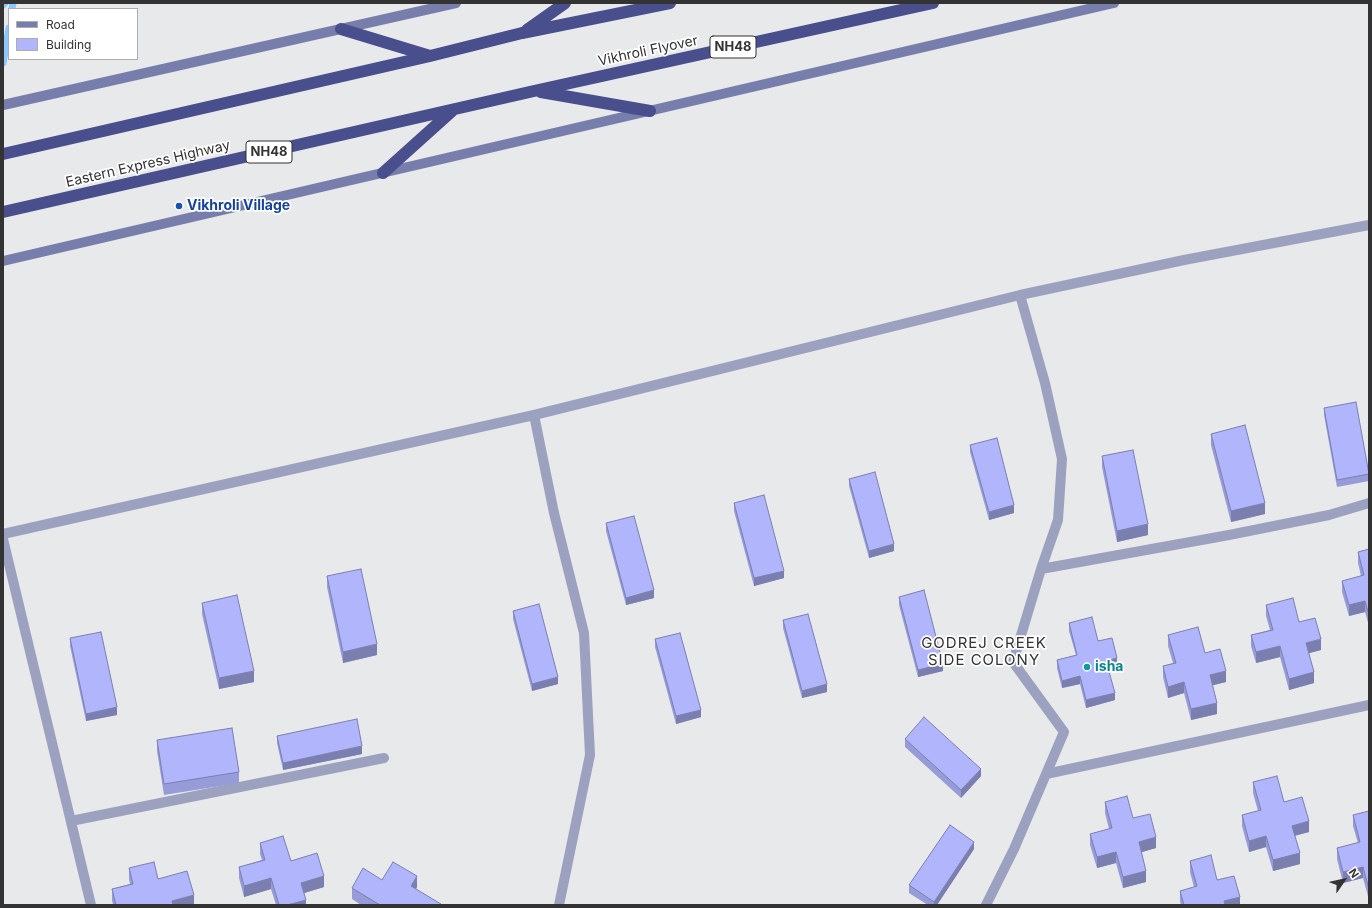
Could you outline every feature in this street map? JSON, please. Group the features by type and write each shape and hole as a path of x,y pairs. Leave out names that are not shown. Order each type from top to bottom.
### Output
{"highway":[{"path":"522,33 565,3"},
{"path":"3,154 430,56 522,33 670,3"},
{"name":"Vikhroli Flyover","path":"534,91 933,3"},
{"path":"341,29 430,56"},
{"path":"534,91 650,111"},
{"name":"Eastern Express Highway","path":"3,212 534,91"},
{"path":"383,173 452,110"}],"street":[{"path":"3,105 456,3"},
{"path":"3,261 1114,3"}],"lane":[{"path":"3,534 534,415 1020,295 1184,260 1369,225"},
{"path":"986,905 1014,849 1064,732 1013,662 1040,568 1058,520 1062,459 1045,383 1020,295"},
{"path":"534,415 554,513 584,633 586,672 590,755 559,905"},
{"path":"1040,568 1245,532 1329,515 1369,503"},
{"path":"3,539 91,905"},
{"path":"1046,774 1369,705"},
{"path":"71,821 384,758"}],"building":[{"path":"1356,402 1369,474 1337,480 1324,408"},
{"path":"1245,425 1265,503 1231,511 1211,434"},
{"path":"997,438 1014,505 989,512 970,445"},
{"path":"1133,450 1148,524 1117,531 1102,456"},
{"path":"875,472 894,544 869,551 849,479"},
{"path":"764,495 784,571 754,578 734,503"},
{"path":"634,516 654,590 626,598 606,523"},
{"path":"1369,549 1369,615 1365,601 1349,605 1342,581 1364,575 1358,552"},
{"path":"361,569 377,644 343,652 327,576"},
{"path":"924,590 943,664 918,670 899,597"},
{"path":"237,595 254,671 219,678 202,603"},
{"path":"1293,598 1299,622 1315,618 1321,639 1306,643 1314,672 1289,679 1280,646 1256,652 1251,635 1273,630 1266,605"},
{"path":"539,604 558,677 532,684 513,611"},
{"path":"808,614 827,684 802,691 783,620"},
{"name":"isha","path":"1092,617 1098,641 1112,638 1117,658 1106,661 1115,693 1086,700 1080,676 1062,681 1057,660 1077,655 1069,623"},
{"path":"1198,627 1205,653 1220,649 1226,671 1210,675 1217,703 1191,709 1184,682 1168,687 1163,666 1176,663 1168,635"},
{"path":"101,632 117,707 86,714 70,638"},
{"path":"680,633 701,710 676,716 655,639"},
{"path":"924,717 981,769 961,790 905,739"},
{"path":"357,719 362,746 283,763 277,736"},
{"path":"232,728 239,772 164,784 157,740"},
{"path":"1277,776 1284,802 1302,797 1309,821 1292,826 1300,853 1273,860 1266,836 1249,841 1242,815 1261,810 1253,782"},
{"path":"1127,796 1133,818 1150,814 1156,837 1139,842 1146,871 1123,877 1116,852 1097,857 1090,834 1112,828 1105,802"},
{"path":"1369,811 1369,889 1363,867 1343,872 1337,848 1360,842 1353,815"},
{"path":"950,825 974,842 934,902 909,885"},
{"path":"283,836 291,861 317,853 324,876 301,883 306,900 287,905 279,905 271,878 244,886 239,867 265,860 260,843"},
{"path":"1211,855 1217,880 1234,876 1240,897 1224,901 1225,905 1184,905 1180,891 1197,886 1190,861"},
{"path":"154,862 158,879 187,871 194,895 172,901 173,905 116,905 112,889 133,884 129,868"},
{"path":"393,862 417,876 411,886 441,904 380,905 352,888 363,868 382,880"}],"waterway":[{"path":"12,8 13,3"},
{"path":"3,63 8,34"}],"place":[{"name":"Vikhroli Village","path":"179,206"},
{"name":"isha","path":"1087,667"}],"district":[{"name":"GODREJ CREEK SIDE COLONY","path":"984,652"}]}
